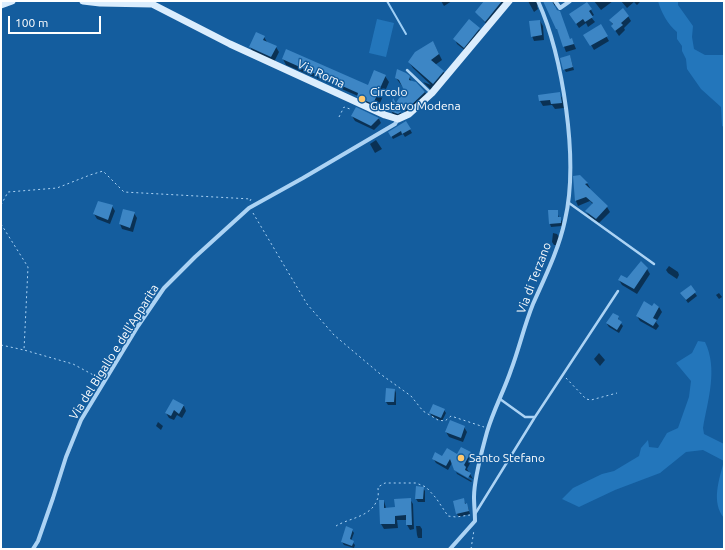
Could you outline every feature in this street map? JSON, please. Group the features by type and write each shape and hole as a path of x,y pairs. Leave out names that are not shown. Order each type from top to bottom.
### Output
{"main road":[{"path":"1,5 12,1"},
{"name":"Via Roma","path":"84,1 100,3 144,3 156,6 230,44 395,118"},
{"path":"395,118 409,114 432,93 509,1"}],"street":[{"name":"Via di Terzano","path":"475,521 475,483 488,428 512,370 533,305 545,279 557,246 565,222 569,203 569,143 566,112 560,76 548,26 539,1"},
{"path":"555,1 560,8 570,1"},
{"path":"387,128 389,120 395,118"},
{"name":"Via del Bigallo e dell'Apparita","path":"33,549 38,541 66,456 81,420 138,326 164,288 195,257 249,208 395,124 395,118"},
{"path":"450,549 475,521"}],"lane":[{"path":"407,70 432,93"},
{"path":"569,203 654,264"},
{"path":"475,514 618,291"},
{"path":"500,399 526,416 536,417"}],"path":[{"path":"339,117 344,107 351,108"},
{"path":"1,205 8,192 57,188 104,171 124,192 251,199 249,208 307,304 334,335 379,373 411,396 423,411 438,420 445,421 451,416 488,428"},
{"path":"1,224 28,267 24,350"},
{"path":"1,345 72,364 105,382"},
{"path":"563,376 586,399 590,400 617,392"},
{"path":"336,526 343,521 358,517 370,511 377,500 378,487 385,483 416,483 426,486 448,516 456,517 475,514"},
{"path":"471,549 475,521"}],"shaded area":[{"path":"658,1 678,1 678,5 693,26 692,37 694,49 705,55 724,55 724,127 722,126 721,107 701,89 687,69 682,46 677,39 677,32 665,18"},
{"path":"377,19 394,23 386,57 369,53"},
{"path":"698,341 705,342 711,363 711,384 703,428 704,434 724,444 724,461 703,450 686,452 660,473 615,490 579,507 562,499 573,488 602,474 614,471 639,456 641,448 648,440 649,447 658,448 667,433 678,428 689,397 691,381 676,363 692,353"},
{"path":"724,461 724,518 718,505 717,491"}],"building":[{"path":"484,1 502,1 485,22 475,12"},
{"path":"543,1 552,1 557,10 560,11 570,39 572,38 574,44 563,47 557,29"},
{"path":"587,2 592,9 589,11 593,17 585,22 583,19 576,24 569,14"},
{"path":"623,8 629,16 621,23 623,25 615,31 611,26 613,24 609,20"},
{"path":"469,19 480,28 464,48 453,39"},
{"path":"540,20 542,35 531,37 529,21"},
{"path":"601,24 608,36 590,46 583,35"},
{"path":"256,32 265,36 263,40 277,46 271,57 249,47"},
{"path":"433,41 439,54 431,60 444,71 433,84 408,62 415,52"},
{"path":"286,49 368,85 374,70 386,75 373,104 357,97 358,93 282,59"},
{"path":"570,55 573,67 563,70 560,58"},
{"path":"397,69 410,76 409,80 416,82 425,92 407,109 396,103 404,90 399,80 395,78"},
{"path":"560,92 562,103 551,104 550,100 539,101 538,95"},
{"path":"393,98 401,112 398,114 390,111"},
{"path":"356,107 379,118 371,126 351,116"},
{"path":"406,121 411,129 402,134 401,131 391,137 388,132"},
{"path":"580,175 588,183 585,184 608,206 596,219 585,211 593,203 586,197 575,201 573,176"},
{"path":"98,201 113,205 108,220 93,214"},
{"path":"123,209 135,212 130,228 119,224"},
{"path":"548,210 558,210 558,217 561,217 561,223 549,224"},
{"path":"641,261 648,268 634,289 618,280 621,275 627,278"},
{"path":"691,285 696,292 686,300 680,293"},
{"path":"644,301 652,306 654,303 659,307 653,318 657,320 653,326 636,316"},
{"path":"613,313 619,316 618,319 622,322 617,330 606,323"},
{"path":"386,388 395,389 394,402 385,402"},
{"path":"173,399 184,405 179,414 174,410 171,416 165,413"},
{"path":"433,404 445,409 441,418 429,413"},
{"path":"450,420 465,426 461,438 445,432"},
{"path":"461,447 471,452 464,465 466,467 465,470 471,473 468,478 454,470 450,459 446,466 432,459 435,452 442,456 447,448 457,454"},
{"path":"416,486 424,487 423,499 415,499"},
{"path":"411,498 412,525 406,525 406,515 395,516 395,524 380,524 379,500 384,500 384,508 395,507 394,499"},
{"path":"464,498 465,504 467,503 469,511 456,514 453,501"},
{"path":"346,526 353,529 350,539 354,541 352,546 341,542"}],"waterway":[{"path":"387,1 406,34"}],"place":[{"name":"Circolo Gustavo Modena","path":"362,99"},
{"name":"Santo Stefano","path":"461,458"}]}
